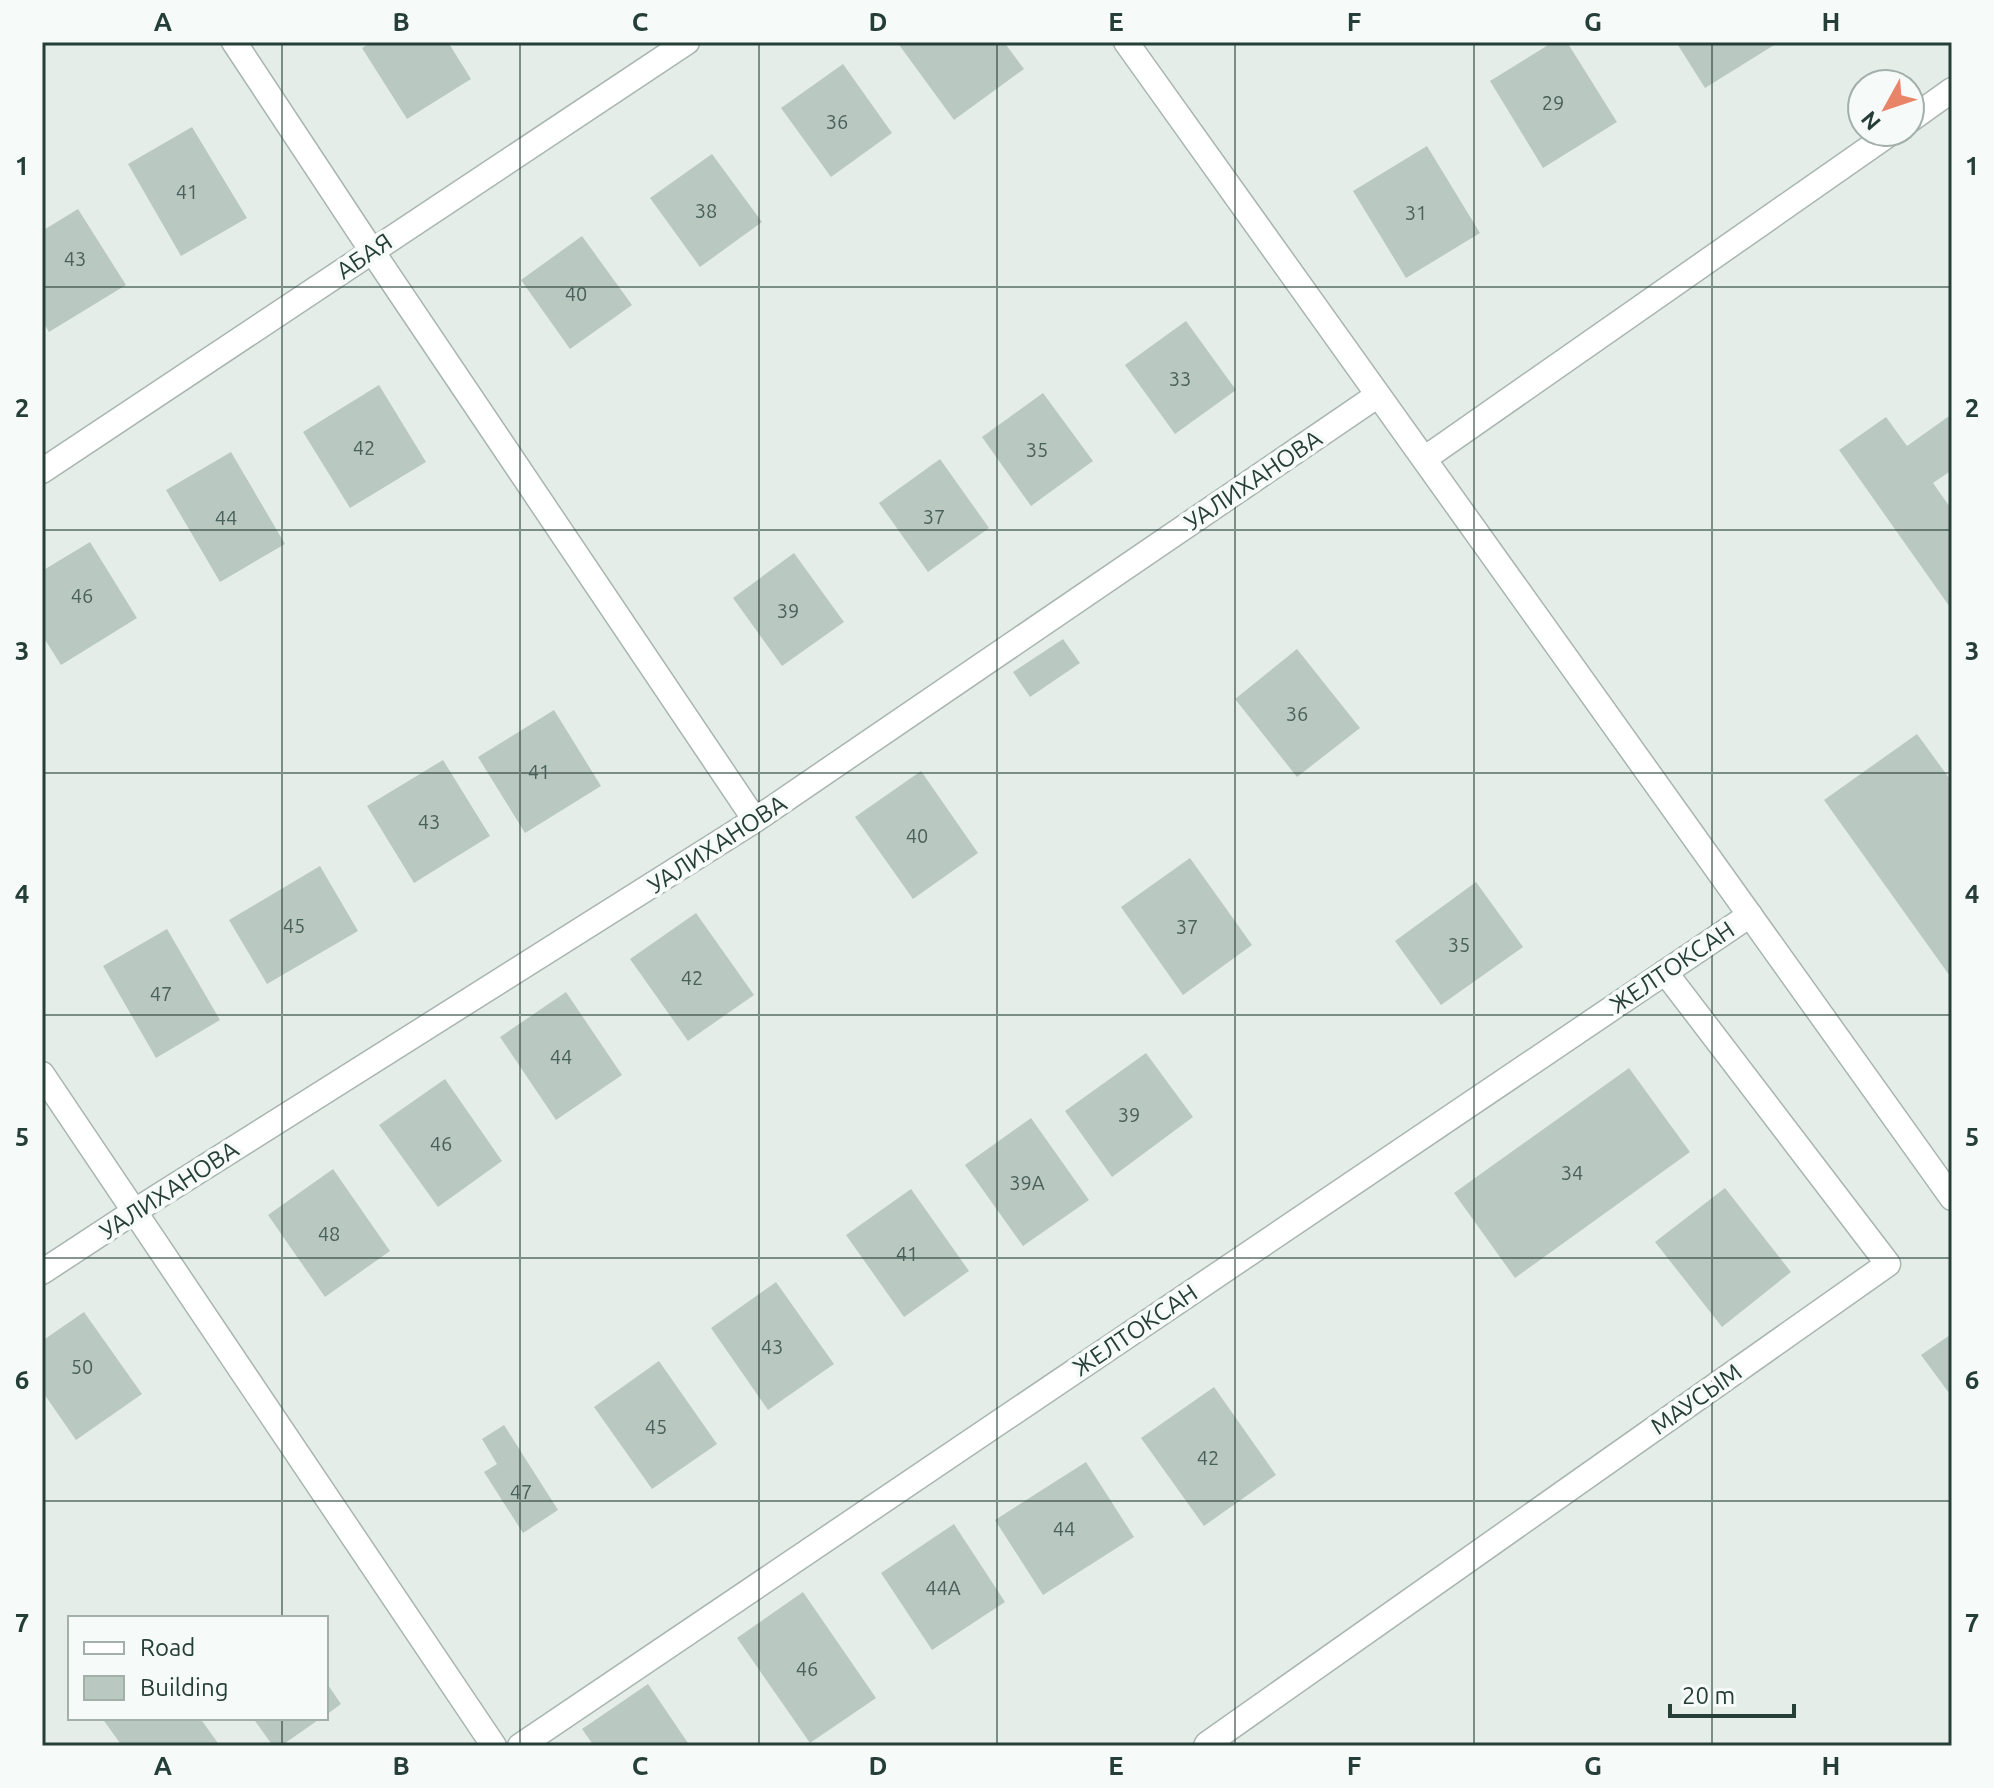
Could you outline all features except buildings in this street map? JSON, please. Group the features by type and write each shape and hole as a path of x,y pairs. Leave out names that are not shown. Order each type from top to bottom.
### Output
{"street":[{"path":"234,42 755,820"},
{"name":"АБАЯ","path":"42,471 687,42"},
{"path":"1126,42 1952,1198"},
{"path":"1926,109 1952,90"},
{"path":"1424,459 1869,148"},
{"name":"УАЛИХАНОВА","path":"42,1272 755,820 1378,395"},
{"name":"ЖЕЛТОКСАН","path":"520,1746 1750,915"},
{"name":"МАУСЫМ","path":"1206,1746 1888,1264 1665,972"},
{"path":"42,1074 494,1746"}]}
